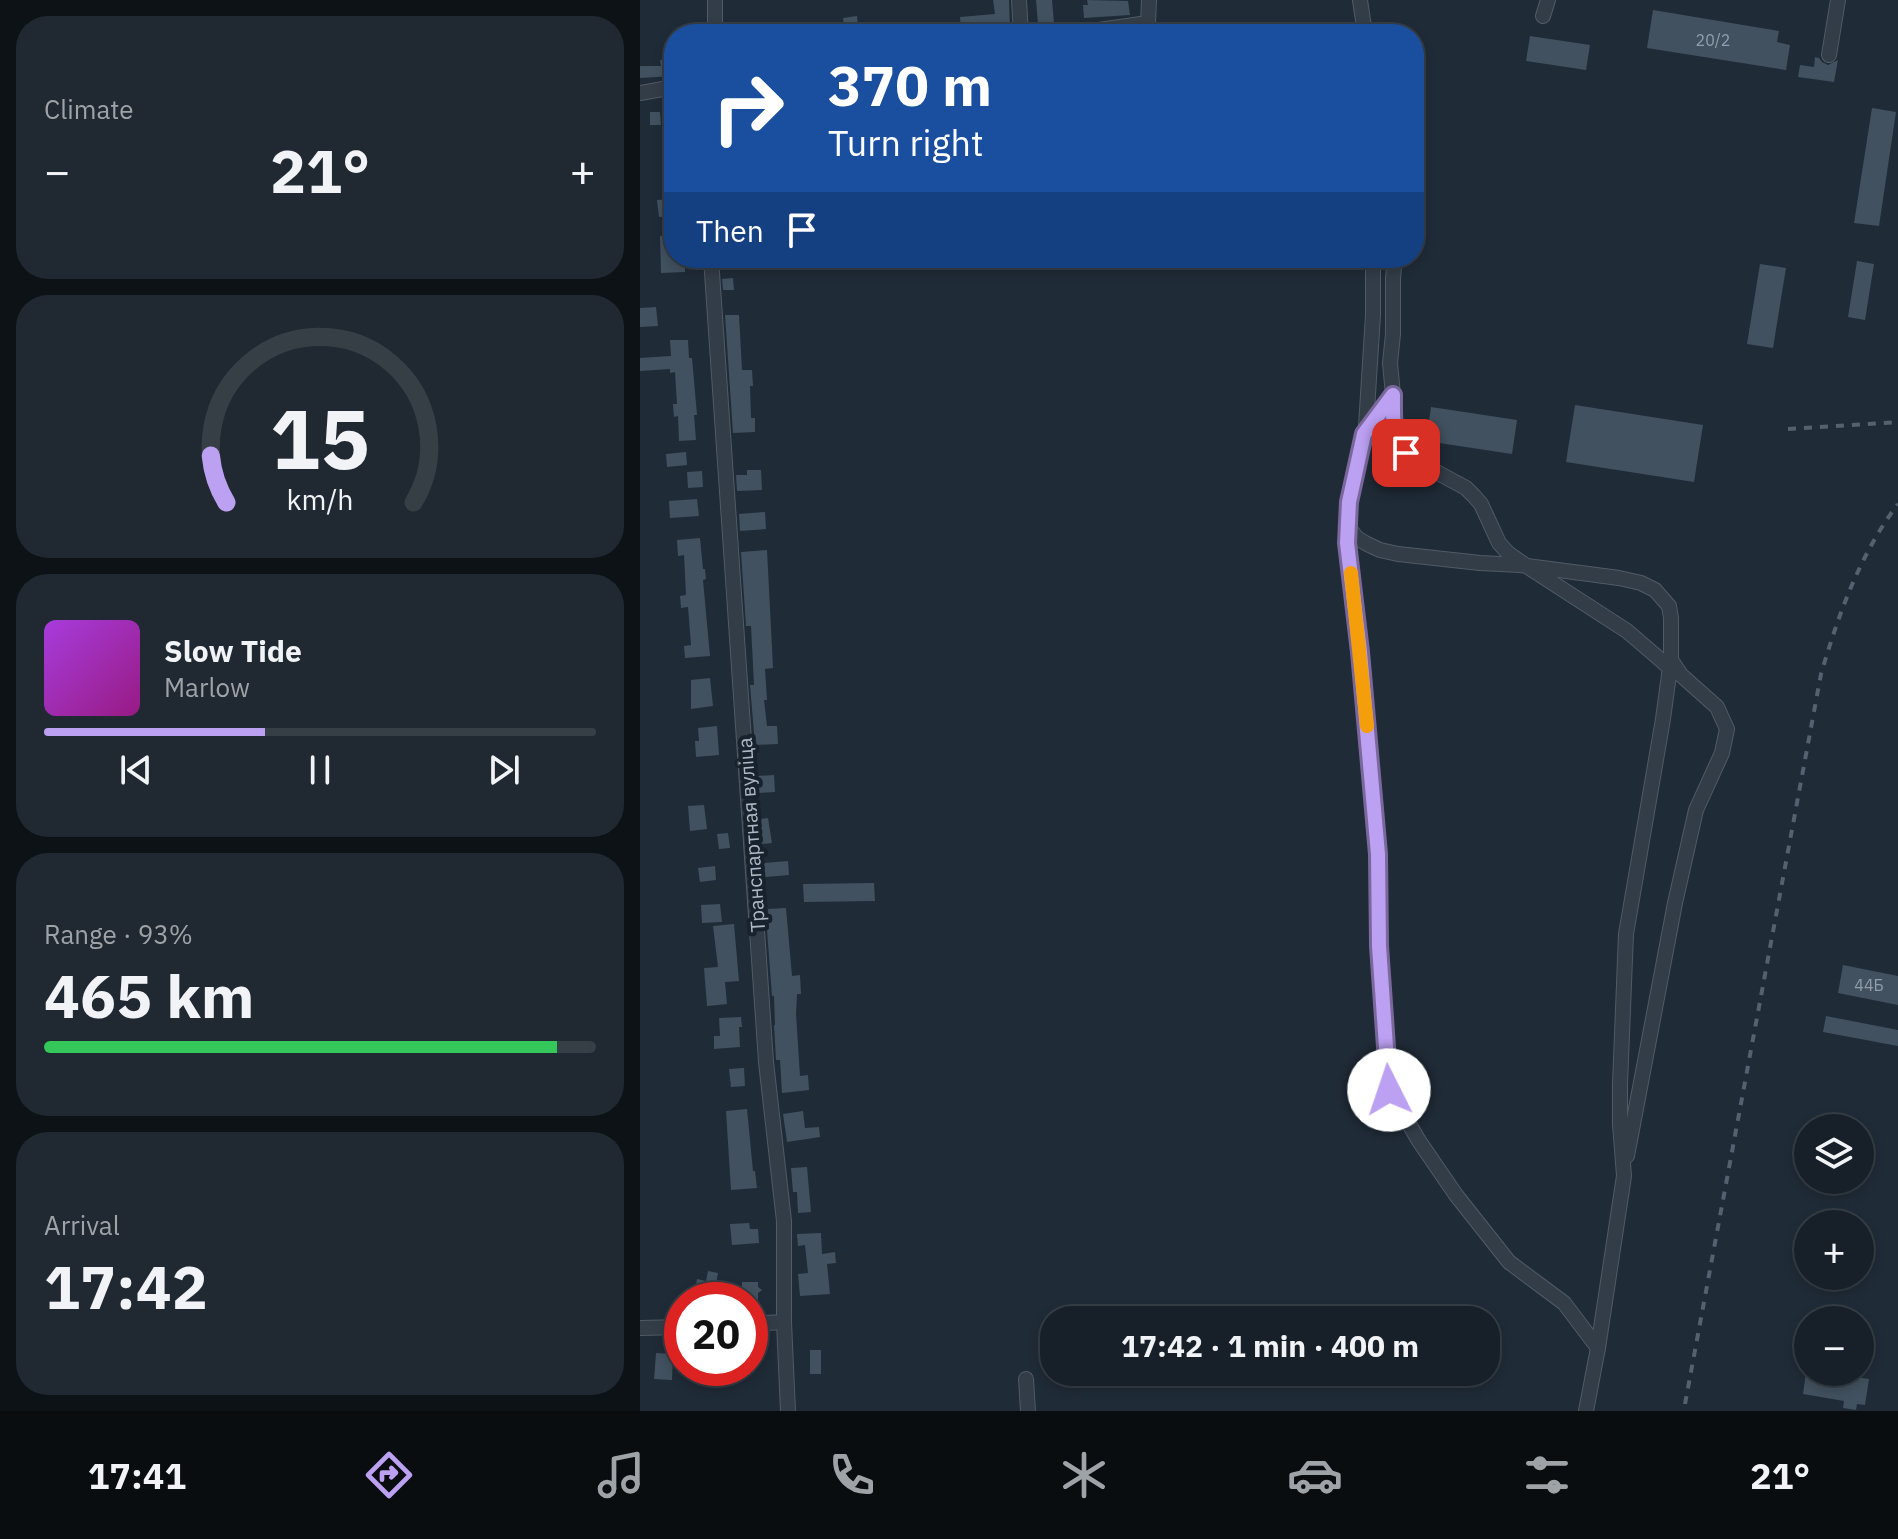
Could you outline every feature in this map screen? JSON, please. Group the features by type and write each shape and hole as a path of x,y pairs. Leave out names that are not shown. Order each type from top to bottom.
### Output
{"street":[{"path":"715,0 715,24"},
{"path":"1019,0 1020,24"},
{"path":"1141,24 1148,23 1149,0"},
{"path":"1360,0 1364,24"},
{"path":"1543,16 1548,0"},
{"path":"1829,55 1838,0"},
{"path":"640,93 664,89"},
{"name":"Транспартная вуліца","path":"712,268 766,1062 784,1221 788,1411"},
{"path":"1373,268 1373,315 1364,434 1349,502 1347,543 1378,854 1379,946 1389,1090 1456,1195 1500,1251 1509,1262 1564,1303 1598,1348"},
{"path":"1394,268 1390,363 1392,422 1400,446 1416,461 1466,488 1481,504 1499,543 1508,553 1627,631 1670,664 1717,707 1727,729 1722,753 1696,810 1672,918 1624,1176 1586,1411"},
{"path":"1364,434 1393,395"},
{"path":"1348,527 1367,544 1398,554 1525,565 1641,583 1655,590 1669,606 1670,664 1655,772 1626,934 1620,1084 1624,1176"},
{"path":"768,1323 784,1322"},
{"path":"640,1328 664,1327"},
{"path":"1026,1379 1028,1411"}],"building":[{"path":"993,0 1009,0 1010,24 961,24 960,17 995,14"},
{"path":"1036,0 1052,0 1054,23 1038,24"},
{"path":"1087,0 1128,1 1130,15 1084,18 1083,5 1088,5"},
{"path":"1653,10 1779,31 1777,42 1790,45 1786,70 1647,48"},
{"path":"857,16 858,24 844,24 843,18"},
{"path":"1530,36 1590,45 1586,70 1526,61"},
{"path":"1815,57 1828,65 1838,60 1834,82 1798,77 1800,65 1814,67"},
{"path":"660,60 664,60 664,77 640,78 640,66 661,66"},
{"path":"1872,108 1896,112 1879,226 1854,223"},
{"path":"650,112 660,112 661,125 650,125"},
{"path":"657,200 664,200 664,217 659,217"},
{"path":"660,236 664,236 664,268 685,268 685,272 661,273"},
{"path":"1857,261 1874,264 1865,320 1848,317"},
{"path":"1760,264 1786,268 1773,348 1747,344"},
{"path":"733,278 734,290 723,290 722,279"},
{"path":"656,307 658,326 640,327 640,308"},
{"path":"725,315 739,315 742,370 752,370 751,418 755,418 755,432 733,433"},
{"path":"670,340 688,340 697,415 694,415 696,440 679,441 678,416 674,417 673,404 677,404 675,372 670,373 670,369 640,371 640,358 671,356"},
{"path":"1575,405 1703,425 1694,482 1566,462"},
{"path":"1431,407 1517,420 1512,454 1426,441"},
{"path":"686,452 687,465 667,467 666,454"},
{"path":"747,470 761,470 762,490 737,491 736,475 747,475"},
{"path":"702,471 703,487 688,488 687,472"},
{"path":"697,499 699,516 670,518 669,501"},
{"path":"765,512 766,529 740,531 739,514"},
{"path":"700,538 706,579 703,580 710,656 685,658 684,646 691,645 688,607 681,608 680,596 686,595 684,555 678,556 677,540"},
{"path":"767,550 773,668 765,669 767,700 764,700 767,726 777,726 778,744 755,745 750,685 754,685 751,626 746,626 741,552"},
{"path":"710,678 713,706 691,709 691,680"},
{"path":"717,726 719,755 696,757 698,728"},
{"path":"774,775 775,792 758,793 756,776"},
{"path":"704,805 707,829 690,831 688,806"},
{"path":"768,818 772,843 761,844 759,819"},
{"path":"728,833 730,848 719,849 717,834"},
{"path":"788,861 789,875 765,877 764,863"},
{"path":"715,866 716,880 700,882 698,868"},
{"path":"874,883 875,901 804,902 803,884"},
{"path":"720,904 722,922 702,923 701,905"},
{"path":"786,908 792,976 800,975 801,994 797,994 796,1014 800,1076 808,1075 809,1090 782,1093 780,1060 776,1060 774,996 767,930 768,909"},
{"path":"734,924 739,981 725,982 727,1004 707,1006 704,968 718,967 713,926"},
{"path":"1843,965 1898,976 1898,1005 1838,993"},
{"path":"1826,1016 1898,1030 1898,1046 1823,1032"},
{"path":"741,1017 740,1047 714,1049 714,1036 720,1036 719,1018"},
{"path":"744,1068 745,1086 731,1087 729,1069"},
{"path":"747,1109 757,1188 731,1190 726,1111"},
{"path":"803,1111 805,1128 819,1127 820,1137 787,1142 783,1114"},
{"path":"807,1167 811,1212 798,1213 791,1168"},
{"path":"749,1223 750,1229 758,1229 759,1243 732,1245 730,1224"},
{"path":"821,1233 822,1254 835,1252 836,1263 827,1264 830,1294 800,1296 798,1274 808,1273 805,1245 798,1246 797,1234"},
{"path":"708,1271 718,1273 716,1282 696,1282 697,1279 706,1281"},
{"path":"810,1350 821,1350 821,1374 810,1374"},
{"path":"656,1353 664,1353 664,1380 654,1379"},
{"path":"1804,1386 1868,1386 1865,1405 1857,1404 1856,1410 1843,1408 1844,1401 1803,1394"}],"railway":[{"path":"1788,429 1898,422"},
{"path":"1685,1404 1821,674 1852,585 1872,543 1898,504"}],"slow traffic":[{"path":"1351,573 1367,726"}],"route":[{"path":"1389,1090 1379,946 1378,854 1347,543 1349,502 1364,434 1393,395 1395,437 1406,453"}]}
